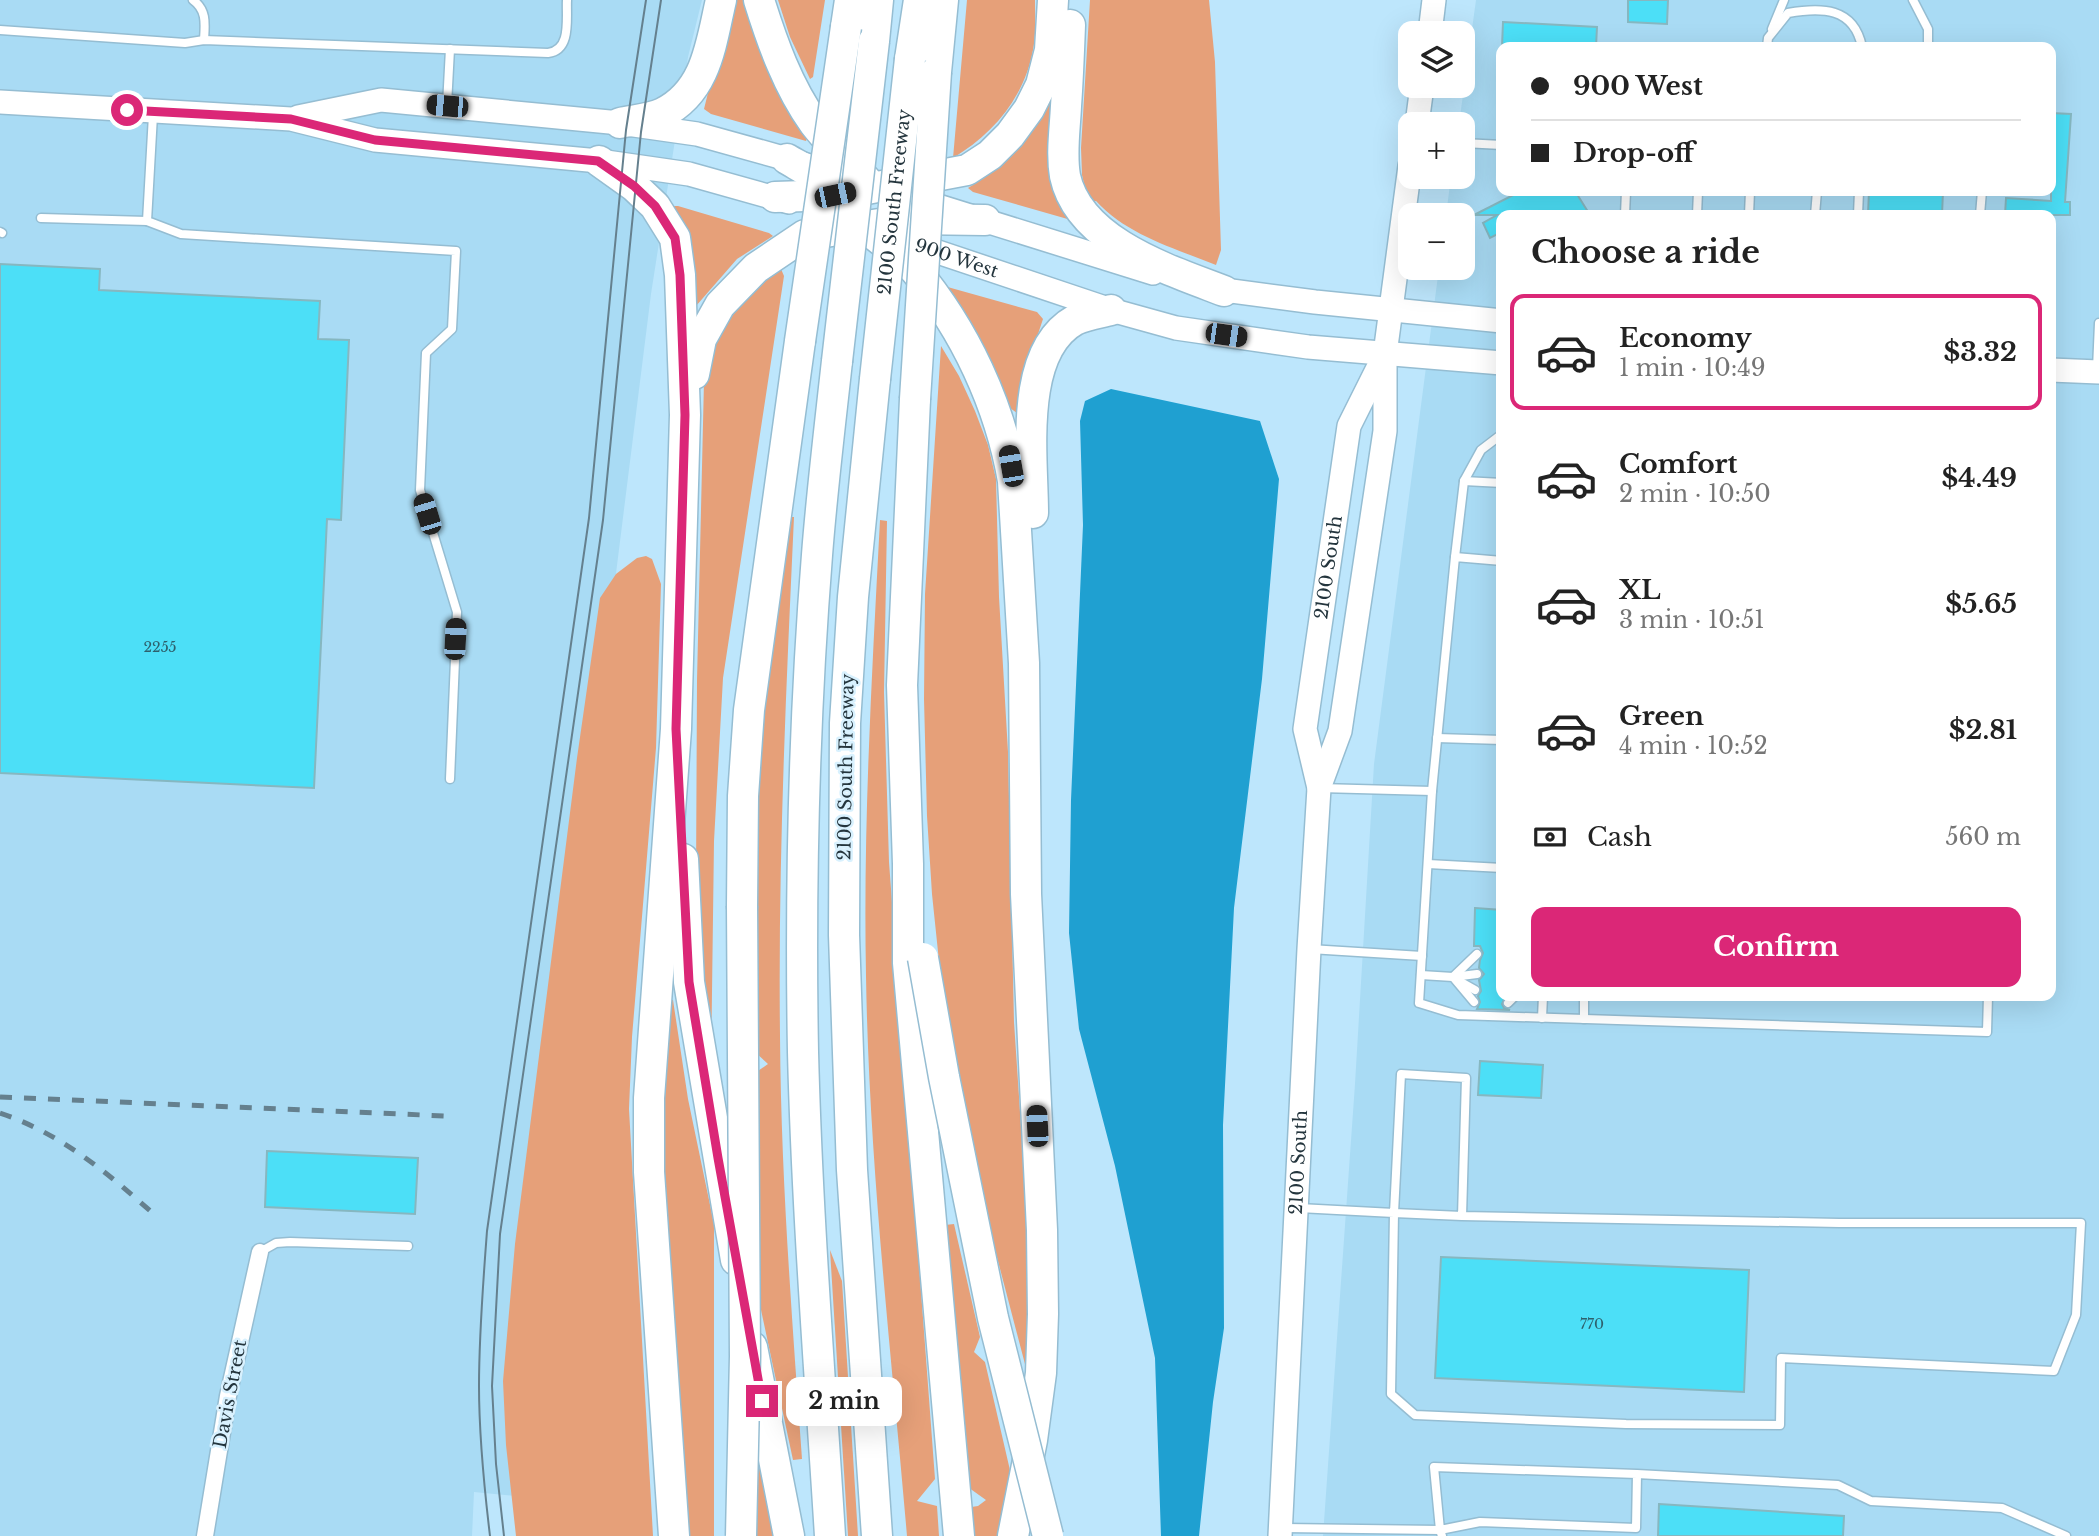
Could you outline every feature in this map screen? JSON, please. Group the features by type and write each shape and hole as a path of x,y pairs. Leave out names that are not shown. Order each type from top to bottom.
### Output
{"highway":[{"path":"620,123 662,114 689,95 707,60 721,0"},
{"path":"759,0 782,62 814,123 904,220 925,241 944,253"},
{"path":"830,1536 807,1166 803,929 808,720 817,554 836,360 878,0"},
{"name":"2100 South Freeway","path":"877,1536 852,1170 844,935 845,723 853,597 875,379 923,66 919,0"},
{"path":"943,0 923,66 915,399 902,685 908,864 959,1536"},
{"path":"775,197 835,195 967,170 990,155 1010,135 1029,109 1041,85 1050,50 1053,0"},
{"path":"1071,0 1063,151 1065,175 1072,199 1096,229 1133,252 1186,277 1224,291"},
{"path":"741,1536 745,1356 741,906 743,796 749,710 848,13"},
{"path":"787,159 819,179 865,227 914,269 929,289 968,351 985,384 1008,451 1013,481 1024,663 1026,894 1042,1230 1043,1314 1041,1373 1032,1440 1013,1536"},
{"path":"598,161 634,186 655,206 675,238 680,275 685,415 676,729 649,1098 649,1172 674,1536"},
{"path":"685,415 701,339 720,305 756,268 805,235 904,220 985,220"},
{"path":"1024,663 1033,573 1033,417 1038,370 1049,344 1063,329 1076,319 1111,310"},
{"path":"676,729 689,982 720,1171 789,1536"},
{"path":"916,960 944,1077 993,1318 1048,1536"}],"main road":[{"path":"1431,21 1434,0"},
{"name":"900 West","path":"291,119 381,100 620,123 697,134 787,159 1177,281 1224,291 1496,320"},
{"name":"900 West","path":"0,102 291,119 375,140 598,161 688,174 775,197 1111,310 1176,328 1308,347 1496,363"},
{"name":"2100 South","path":"1280,1532 1319,788 1340,731 1385,431 1385,354 1407,189"},
{"name":"2100 South","path":"1319,788 1305,729 1349,426 1385,354"},
{"path":"2056,370 2098,372"}],"street":[{"name":"Davis Street","path":"205,1536 228,1396 260,1252"}],"lane":[{"path":"193,0 204,14 204,40"},
{"path":"0,30 185,43 204,40 548,53 557,51 565,38 567,0"},
{"path":"1767,42 1784,0"},
{"path":"1913,0 1928,29 1928,42"},
{"path":"1768,42 1788,13 1815,8 1843,17 1858,31 1861,42"},
{"path":"447,106 450,49"},
{"path":"147,221 153,112"},
{"path":"1475,144 1496,145"},
{"path":"41,218 147,221 181,234 456,251 452,329 426,353 420,490 457,611 450,779"},
{"path":"2098,372 2099,323"},
{"path":"1496,439 1481,450 1464,481 1437,738 1419,1003 1458,1015 1987,1032 1989,1001"},
{"path":"1464,481 1496,483"},
{"path":"1455,557 1496,560"},
{"path":"1437,738 1496,740"},
{"path":"1319,788 1433,791"},
{"path":"1428,864 1496,868"},
{"path":"1309,949 1422,957"},
{"path":"1453,977 1477,954"},
{"path":"1421,975 1453,977 1476,974"},
{"path":"1453,977 1475,989"},
{"path":"1453,977 1474,1002"},
{"path":"1542,1018 1543,1001"},
{"path":"1584,1001 1584,1019"},
{"path":"1296,1208 1394,1213 1462,1216 1839,1223 2081,1223 2076,1315 2054,1371 1781,1358 1780,1425 1626,1424 1415,1415 1391,1394 1394,1213 1401,1074 1466,1078 1462,1216"},
{"path":"260,1252 276,1243 290,1242 408,1246"},
{"path":"1441,1533 1434,1467 1838,1485 1871,1501 2002,1508 2066,1536"},
{"path":"1280,1532 1441,1533 1480,1522 1636,1528 1637,1474"}],"shaded area":[{"path":"0,0 702,0 688,57 651,294 546,1132 516,1496 474,1492 472,1536 0,1536"},
{"path":"731,0 744,0 762,53 808,135 806,141 711,114 704,109"},
{"path":"778,0 825,0 813,77 810,79 790,37"},
{"path":"967,0 1035,0 1035,39 1024,79 1007,110 982,137 953,158"},
{"path":"1090,0 1209,0 1215,62 1221,250 1216,265 1137,232 1108,213 1096,201 1091,202 1086,192 1081,148"},
{"path":"1476,0 2099,0 2099,1536 1323,1536 1355,1084 1374,764 1437,280 1475,280 1475,203 1448,203 1449,189 1475,189 1475,112 1461,112 1463,98 1475,98 1473,21"},
{"path":"1056,88 1071,220 973,192 968,188 997,168 1021,145"},
{"path":"673,206 773,236 737,259 696,306 689,242"},
{"path":"781,269 784,276 723,678 714,841 711,1069 704,1019 696,884 697,681 704,381 722,330 730,316 739,304"},
{"path":"944,286 1037,312 1043,319 1025,373 1020,412 1010,408 983,347"},
{"path":"941,346 975,411 988,445 996,479 999,597 1008,752 1014,1022 1029,1246 1030,1306 1026,1368 982,1200 942,990 932,894 924,699 925,594"},
{"path":"790,517 794,517 783,776 780,971 785,1195 802,1459 793,1460 754,1277 755,1073 768,1064 755,1052 757,763"},
{"path":"880,520 887,521 884,692 889,862 935,1479 917,1501 937,1506 939,1536 907,1536 871,1116 866,976 866,862"},
{"path":"646,556 652,559 661,584 656,748 632,1037 629,1109 653,1536 516,1536 506,1445 503,1381 515,1244 577,758 600,598 616,574 637,558"},
{"path":"665,1000 673,1000 688,1099 714,1224 714,1536 682,1536 661,1196"},
{"path":"954,1224 980,1337 974,1352 985,1362 1012,1479 1000,1536 968,1536 965,1508 978,1506 986,1500 965,1485 945,1225"},
{"path":"830,1250 842,1281 858,1536 848,1536"},
{"path":"754,1410 780,1536 754,1536"}],"water":[{"path":"1111,389 1260,421 1279,479 1262,679 1234,908 1223,1125 1224,1328 1199,1536 1161,1536 1155,1358 1115,1166 1079,1029 1069,933 1071,800 1083,525 1080,421 1085,401"}],"building":[{"path":"1628,0 1668,0 1667,24 1628,22"},
{"path":"1503,22 1597,27 1596,42 1502,42"},
{"path":"2056,113 2071,114 2065,202 2070,202 2070,215 2056,215 2056,210 2005,210 2006,198 2051,201 2051,196 2056,196"},
{"path":"1511,196 1578,196 1587,210 1496,210 1496,215 1475,214"},
{"path":"1869,196 1943,196 1942,210 1868,210"},
{"path":"1496,216 1496,235 1490,238 1483,223"},
{"path":"0,264 100,269 99,290 320,301 318,339 349,340 341,520 327,519 314,788 0,773"},
{"path":"1475,908 1496,910 1496,1001 1504,1001 1504,1008 1510,1010 1477,1009 1481,991 1479,980 1484,974 1479,968 1483,953 1480,946 1474,946"},
{"path":"1480,1061 1543,1065 1541,1098 1478,1095"},
{"path":"267,1151 418,1158 415,1214 265,1207"},
{"path":"1441,1257 1749,1270 1744,1392 1435,1378"},
{"path":"1659,1504 1844,1516 1843,1536 1658,1536"}],"tram line":[{"path":"490,1536 482,1461 479,1386 487,1231 589,518 626,130 646,0"},
{"path":"504,1536 496,1464 492,1386 500,1234 603,520 641,132 661,0"}],"railway":[{"path":"0,1097 446,1116"},
{"path":"0,1113 44,1132 84,1157 157,1217"}],"route":[{"path":"127,110 291,119 375,140 598,161 634,186 655,206 675,238 680,275 685,415 676,729 689,982 762,1401"}]}
